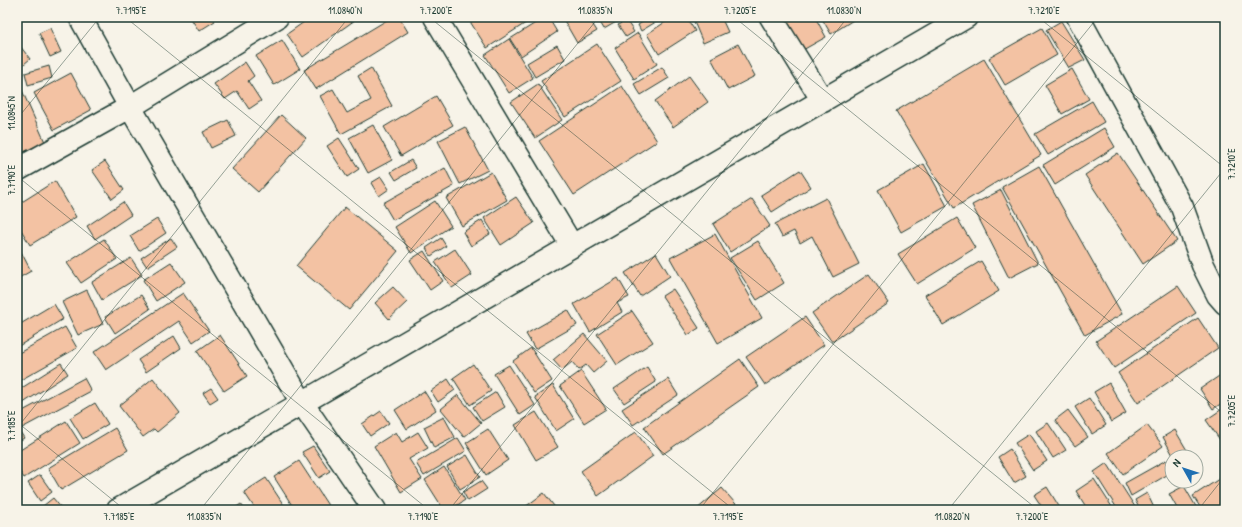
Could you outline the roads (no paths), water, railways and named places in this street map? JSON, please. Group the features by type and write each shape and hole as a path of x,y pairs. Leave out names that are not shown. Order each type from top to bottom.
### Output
{"street":[{"path":"80,17 130,107 302,403 375,510"},
{"path":"17,170 130,107 277,17"},
{"path":"435,17 572,246"},
{"path":"771,17 823,101"},
{"path":"118,510 966,17"},
{"path":"1078,17 1182,207 1203,265 1218,295 1225,303"}]}
